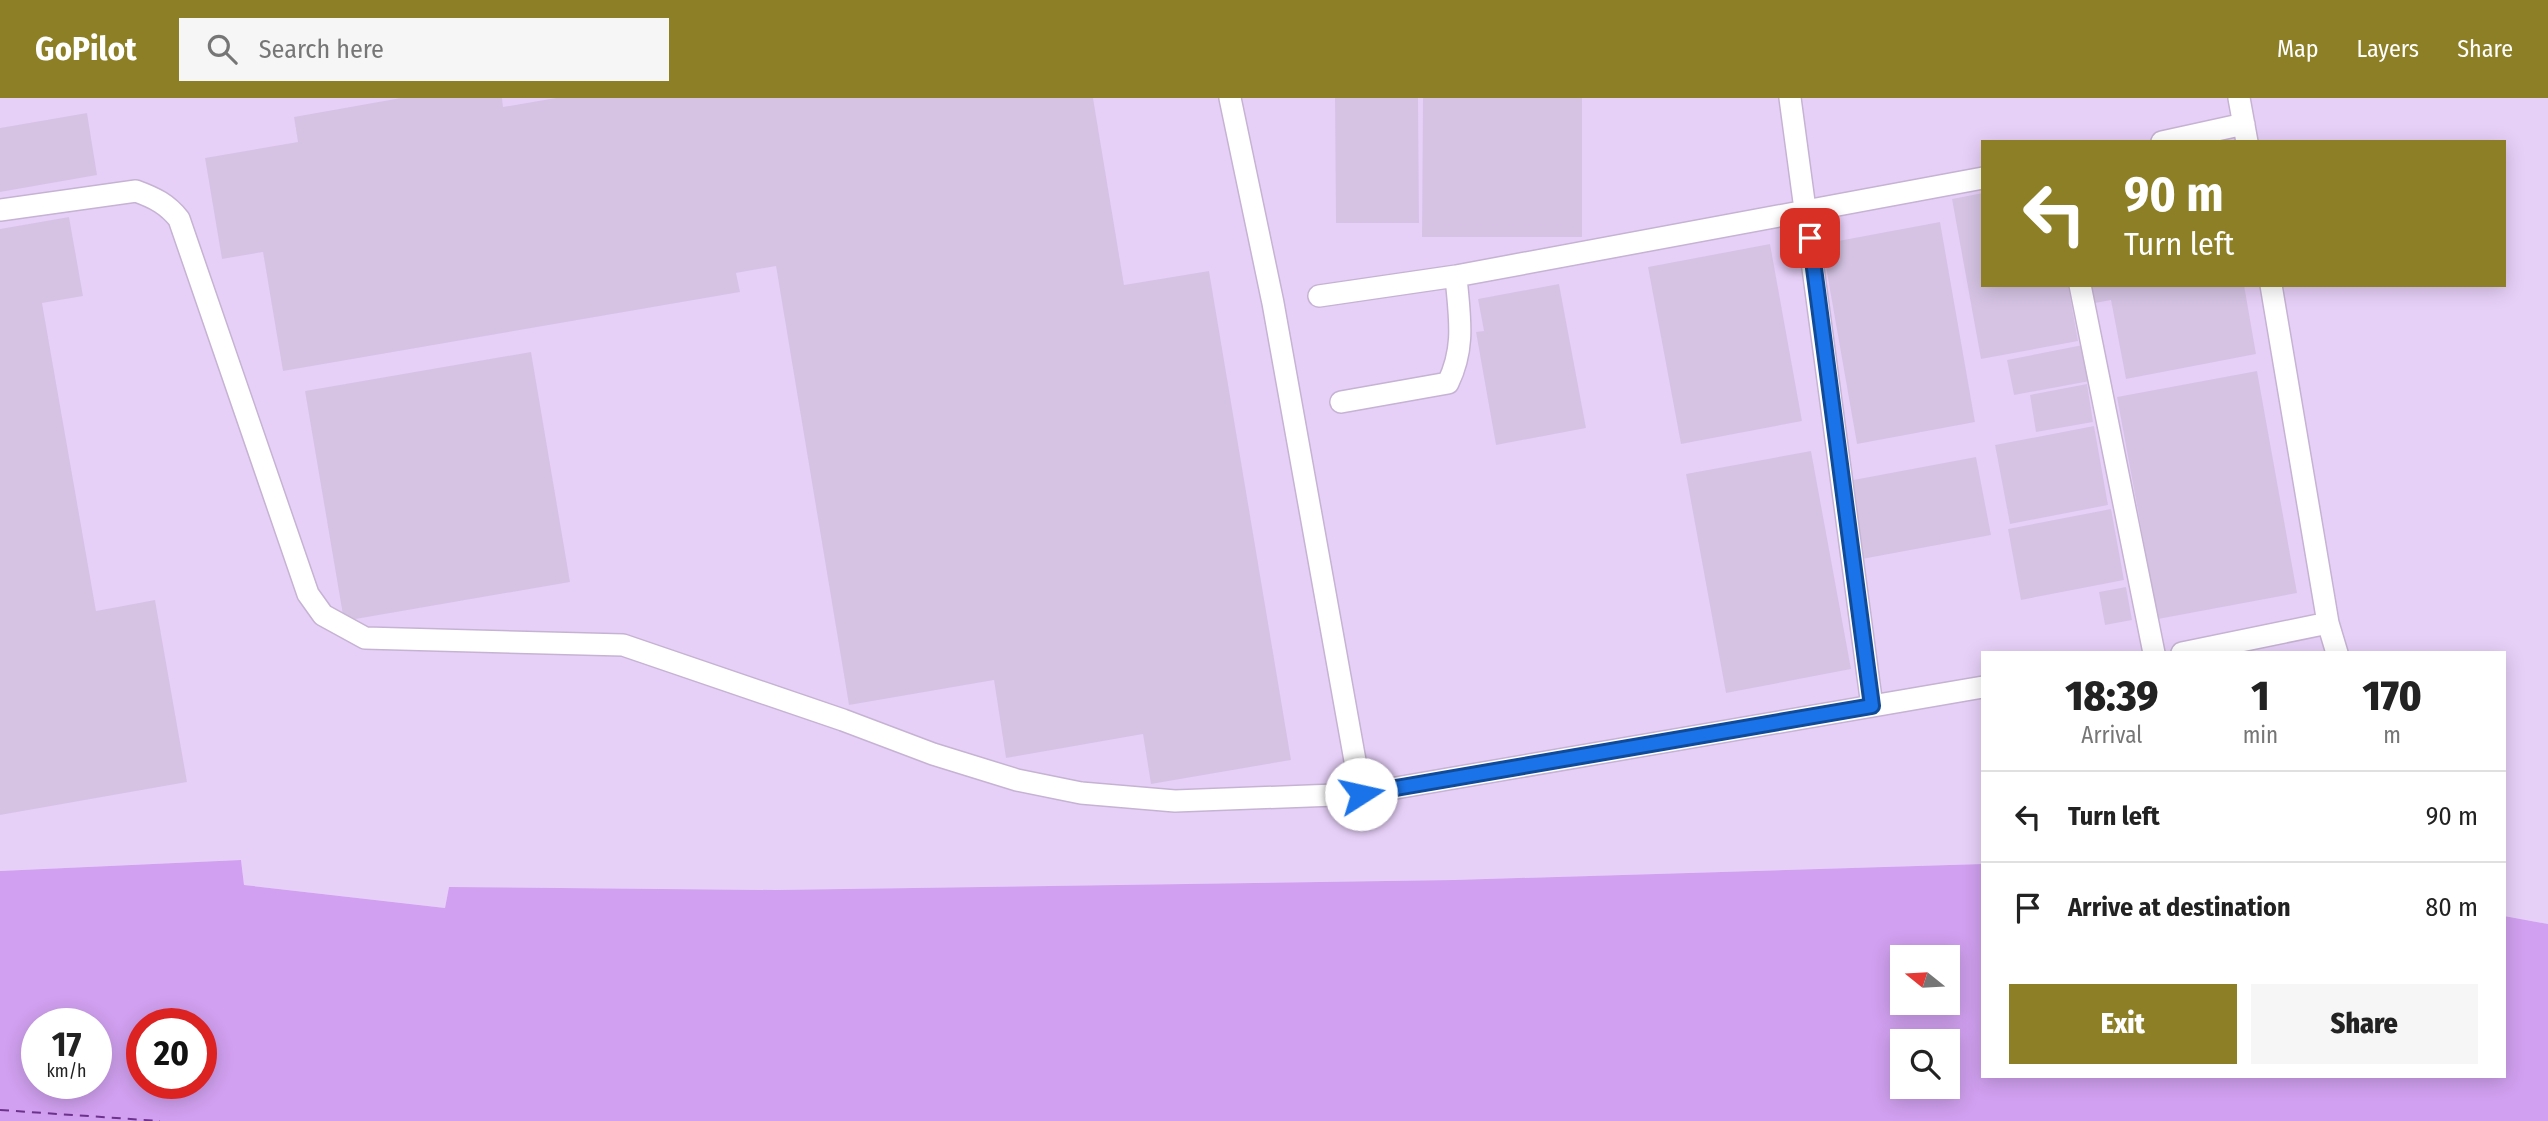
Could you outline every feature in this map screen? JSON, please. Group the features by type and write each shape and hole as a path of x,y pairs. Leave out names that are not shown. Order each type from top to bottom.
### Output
{"lane":[{"path":"1230,98 1273,303 1361,794"},
{"path":"1790,98 1872,706"},
{"path":"2180,140 2245,133 2239,98"},
{"path":"1319,296 1456,276 1981,178"},
{"path":"0,210 136,191 156,198 179,219 308,593 323,615 365,638 623,645 843,720 933,754 1017,780 1081,793 1175,801 1361,794 1981,687"},
{"path":"1341,401 1448,383 1456,366 1461,340 1456,276"},
{"path":"2080,287 2154,651"},
{"path":"2271,287 2328,623 2336,651"},
{"path":"2192,651 2328,623"}],"shaded area":[{"path":"0,98 2548,98 2548,924 2506,916 2506,651 1981,651 1981,864 1454,880 776,890 449,887 445,908 244,885 241,860 0,871"},
{"path":"241,860 244,885 445,908 449,887 776,890 1454,880 1981,864 1981,1078 2506,1078 2506,916 2548,924 2548,1121 0,1121 0,871"}],"building":[{"path":"401,98 502,98 503,107 556,98 1093,98 1124,285 1209,271 1291,760 1151,784 1143,734 1006,758 994,680 849,705 776,266 736,273 740,292 283,371 263,252 222,259 205,158 298,142 294,117"},
{"path":"1335,98 1418,98 1419,223 1336,223"},
{"path":"1423,98 1582,98 1582,237 1422,237"},
{"path":"87,113 97,175 0,192 0,128"},
{"path":"1981,193 1981,287 2068,287 2078,341 1981,359 1952,199"},
{"path":"69,217 83,296 42,303 96,611 155,600 187,782 0,815 0,229"},
{"path":"1940,222 1975,422 1857,444 1822,244"},
{"path":"1770,244 1802,421 1681,444 1648,267"},
{"path":"1559,284 1586,428 1496,445 1476,332 1484,331 1478,299"},
{"path":"2091,287 2244,287 2256,354 2126,379 2111,300 2095,303"},
{"path":"2083,345 2090,381 2014,395 2007,360"},
{"path":"531,352 570,582 344,621 305,391"},
{"path":"2257,371 2297,593 2158,619 2117,397"},
{"path":"2087,384 2093,422 2036,432 2030,395"},
{"path":"2094,426 2108,505 2010,524 1995,445"},
{"path":"1811,451 1851,669 1726,693 1686,474"},
{"path":"1976,457 1991,535 1862,559 1848,481"},
{"path":"2111,509 2124,580 2021,600 2008,529"},
{"path":"2126,587 2132,620 2105,625 2099,592"}],"ferry route":[{"path":"0,1110 160,1121"}],"route":[{"path":"1361,794 1872,706 1810,238"}]}
